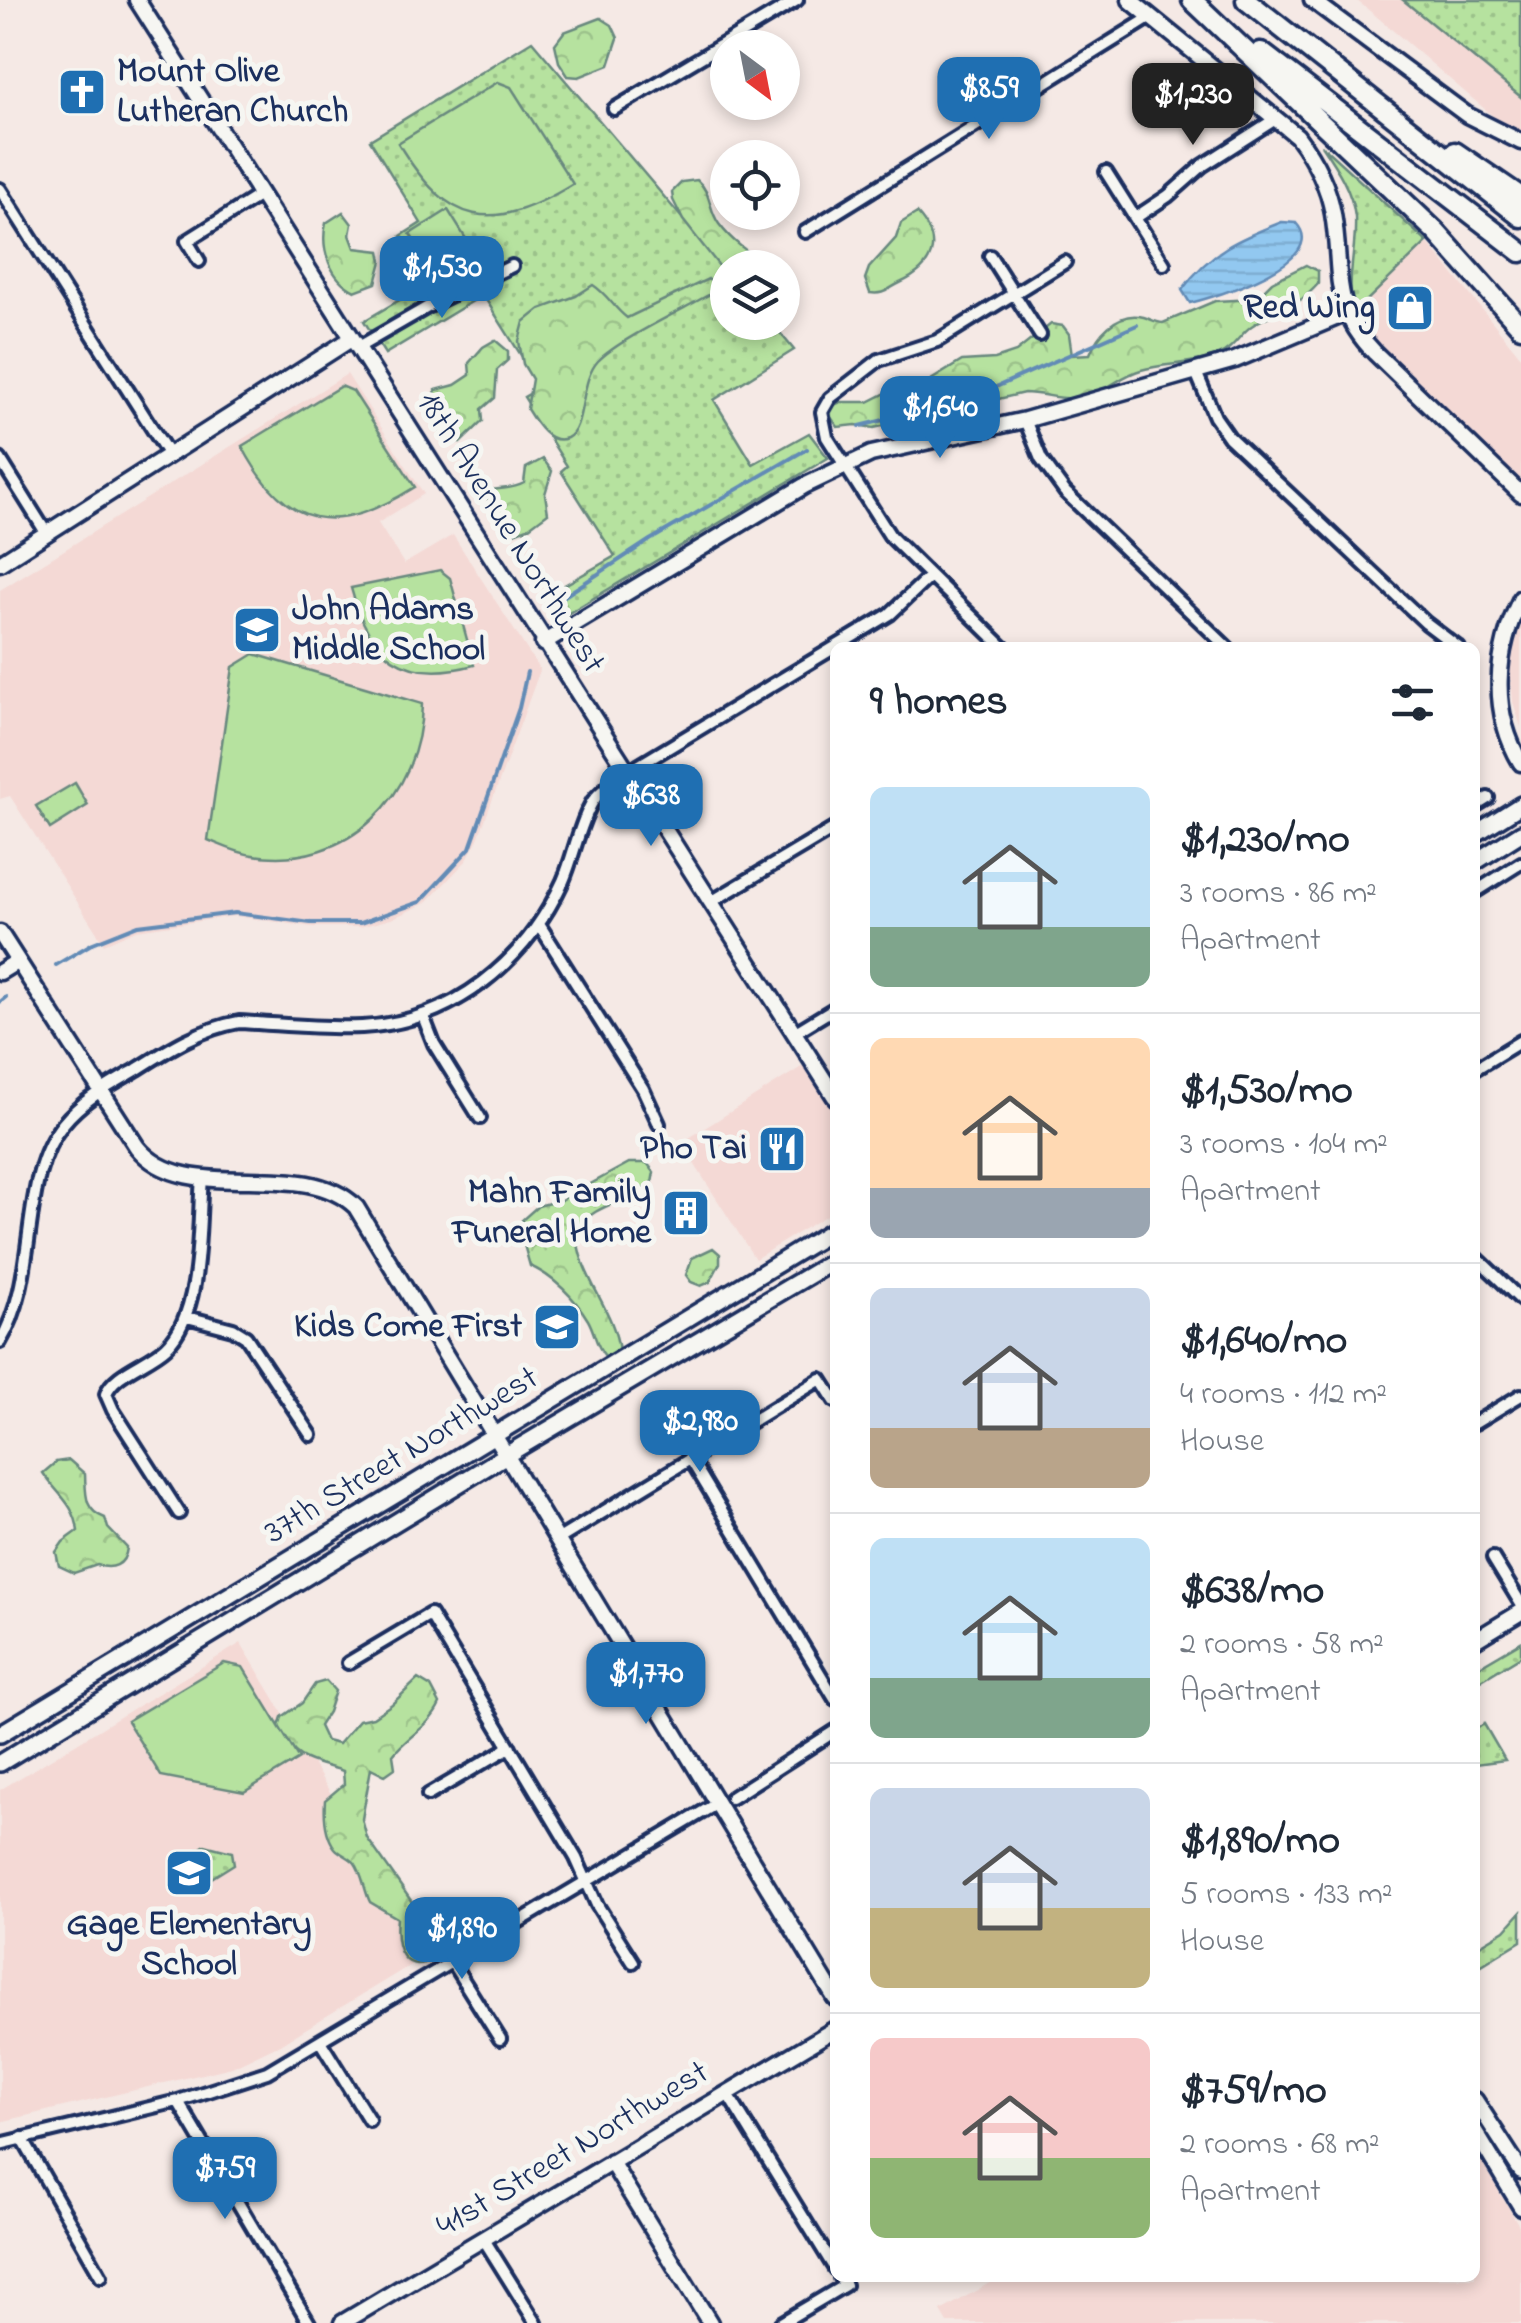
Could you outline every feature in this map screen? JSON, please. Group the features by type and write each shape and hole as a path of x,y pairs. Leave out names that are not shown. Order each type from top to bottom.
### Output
{"highway":[{"path":"1193,0 1521,252"},
{"path":"1193,0 1436,232 1521,327"},
{"path":"1248,0 1521,197"},
{"path":"1248,0 1521,218"}],"main road":[{"path":"1480,831 1521,804"},
{"path":"1480,859 1521,832"},
{"name":"37th Street Northwest","path":"0,1734 830,1232"},
{"name":"37th Street Northwest","path":"0,1763 830,1263"}],"street":[{"name":"18th Avenue Northwest","path":"137,0 830,1089"},
{"path":"614,110 797,0"},
{"path":"1130,0 1278,118 1308,151 1324,180 1336,233 1338,283 1354,328 1521,494"},
{"path":"1312,0 1467,115 1521,142"},
{"path":"805,232 1152,17"},
{"path":"1157,100 1209,63"},
{"path":"1135,218 1202,166 1278,118"},
{"path":"1106,172 1164,264"},
{"path":"0,190 170,455"},
{"path":"199,261 186,240 260,194"},
{"path":"990,256 1040,336"},
{"path":"998,642 890,536 844,465 822,424 822,412 830,398 886,356 937,341 1065,262"},
{"path":"0,564 354,344 512,266"},
{"path":"544,643 844,465 871,454 1024,420 1196,372 1274,346 1347,313"},
{"path":"1196,372 1215,417 1230,437 1426,623 1451,642"},
{"path":"1024,420 1040,460 1066,492 1222,642"},
{"path":"0,459 47,534"},
{"path":"844,642 890,614 930,576"},
{"path":"1521,598 1502,644 1499,669 1510,742 1521,764"},
{"path":"0,1342 23,1288 46,1154 64,1123 101,1091 192,1036 223,1025 239,1022 361,1027 423,1016 488,979 540,926 564,879 594,800 628,772 830,650"},
{"path":"1504,712 1521,737"},
{"path":"1480,803 1488,798"},
{"path":"711,902 830,831"},
{"path":"1480,889 1521,863"},
{"path":"540,926 643,1089 659,1124"},
{"path":"0,933 146,1158 165,1171 314,1186 351,1202 724,1801 830,1989"},
{"path":"0,972 18,961"},
{"path":"794,1033 830,1011"},
{"path":"423,1016 434,1044 480,1118"},
{"path":"1480,1067 1521,1041"},
{"path":"179,1513 106,1394 112,1383 168,1346 187,1317 202,1176"},
{"path":"1480,1261 1521,1300"},
{"path":"187,1317 234,1329 246,1337 311,1434"},
{"path":"559,1539 821,1379 830,1394"},
{"path":"1480,1419 1521,1394"},
{"path":"690,1458 830,1691"},
{"path":"1492,1558 1521,1604"},
{"path":"1480,1637 1521,1612"},
{"path":"348,1663 430,1614 633,1962"},
{"path":"0,2144 178,2101 252,2078 453,1964 830,1735"},
{"path":"428,1796 510,1747"},
{"path":"453,1964 500,2040"},
{"name":"41st Street Northwest","path":"342,2323 830,2031"},
{"path":"320,2041 369,2120"},
{"path":"727,2093 830,2261"},
{"path":"178,2101 309,2323"},
{"path":"1480,2108 1521,2171"},
{"path":"22,2138 101,2276"},
{"path":"1480,2139 1521,2207"},
{"path":"611,2162 710,2323"},
{"path":"484,2238 536,2323"},
{"path":"781,2323 841,2282"}],"shaded area":[{"path":"1356,0 1521,0 1521,140 1376,16"},
{"path":"1427,242 1521,357 1521,486 1373,340 1354,313"},
{"name":"John Adams Middle School","path":"347,374 424,494 378,523 404,564 453,535 540,670 478,839 466,861 426,903 391,919 360,927 312,927 235,916 136,930 104,944 10,796 0,799 0,590"},
{"path":"1521,618 1521,727 1513,702 1509,664 1513,636"},
{"path":"811,1061 830,1090 830,1213 755,1259 681,1143"},
{"name":"Gage Elementary School","path":"241,1643 427,1955 284,2042 232,2067 0,2122 0,1790"},
{"path":"1480,2159 1521,2229 1521,2323 948,2323 941,2311 991,2282 1480,2282"}],"green space":[{"path":"1403,0 1521,0 1521,97"},
{"path":"601,18 612,25 618,38 609,65 579,77 568,76 559,62 555,44 564,32"},
{"path":"532,41 710,251 710,340 786,340 794,350 714,400 753,464 809,433 828,458 557,620 542,598 615,556 561,471 567,466 524,397 541,387 483,295 385,354 364,321 430,282 401,236 421,223 370,140"},
{"path":"498,82 511,87 573,184 518,210 474,214 435,192 398,143"},
{"path":"1321,145 1427,242 1354,313 1351,289 1355,217 1351,197"},
{"path":"697,180 705,190 710,203 710,230 724,230 746,250 710,250 710,254 673,200 672,192 682,182"},
{"path":"448,210 478,258 440,282 410,234"},
{"path":"343,212 352,224 350,235 355,248 380,251 382,261 376,283 355,291 339,279 326,253 326,223"},
{"path":"917,213 930,234 931,254 927,262 911,277 886,291 870,293 865,279 869,268 896,238 901,223"},
{"path":"1306,265 1318,271 1318,284 1310,293 1253,325 1228,349 1209,358 1141,370 1078,398 1024,393 874,428 838,427 830,416 831,406 841,402 868,402 890,391 921,386 962,361 995,359 1016,352 1051,324 1063,326 1069,334 1072,355 1090,354 1103,333 1123,318 1139,316 1163,323 1215,301 1255,299 1272,282"},
{"path":"710,281 710,294 635,334 598,361 588,380 573,433 560,440 549,436 527,409 532,379 523,364 519,341 524,322 540,309 576,296 593,285 627,318"},
{"path":"495,340 508,351 508,360 497,370 495,398 482,409 483,421 460,443 445,439 433,416 436,390 455,385 470,375 469,363"},
{"path":"341,386 353,391 415,487 361,513 316,517 296,510 277,496 242,446"},
{"path":"543,459 552,471 545,494 548,513 514,533 503,527 488,500 489,491 524,483 526,468"},
{"path":"440,570 450,578 474,665 427,671 409,667 379,647 368,631 351,588"},
{"path":"254,654 422,704 409,768 393,796 373,819 348,838 319,851 287,857 253,855 208,840 233,667"},
{"path":"75,783 88,805 50,829 36,806"},
{"path":"629,1163 647,1163 654,1172 652,1183 602,1208 577,1229 582,1261 616,1335 619,1351 605,1356 577,1304 555,1282 530,1266 521,1234 522,1220 538,1206 561,1200"},
{"path":"713,1248 720,1254 720,1263 710,1282 701,1286 691,1282 686,1275 692,1258"},
{"path":"69,1460 85,1474 86,1495 93,1511 105,1518 108,1528 127,1548 117,1565 97,1565 74,1573 59,1566 56,1552 78,1531 69,1506 43,1473 56,1462"},
{"path":"1521,1642 1521,1656 1480,1681 1480,1666"},
{"path":"224,1663 243,1667 299,1759 244,1792 161,1776 127,1721"},
{"path":"418,1679 431,1687 440,1704 431,1719 393,1755 395,1768 385,1775 371,1768 362,1819 367,1838 412,1902 439,1922 445,1932 438,1957 416,1964 409,1962 399,1949 397,1918 370,1902 355,1863 337,1850 329,1837 325,1800 344,1784 343,1771 298,1754 278,1729 282,1717 302,1703 315,1684 326,1681 335,1691 319,1726 326,1741 338,1744 359,1720 373,1717 392,1704"},
{"path":"1484,1724 1505,1760 1480,1763 1480,1727"},
{"path":"205,1845 232,1852 234,1864 197,1887 179,1863"},
{"path":"1521,1912 1521,1941 1480,1966 1480,1945 1505,1930"}],"water":[{"path":"1282,222 1296,223 1303,237 1298,251 1285,264 1244,285 1190,303 1182,290 1203,265 1238,241"}],"waterway":[{"path":"860,426 971,398 1137,325"},
{"path":"563,597 650,540 807,449"},
{"path":"56,965 93,943 138,925 235,913 311,923 360,923 420,902 470,848 519,708 527,672"},
{"path":"0,1002 6,997"}],"place":[{"name":"Mount Olive Lutheran Church","path":"82,92"},
{"name":"Red Wing","path":"1410,308"},
{"name":"John Adams Middle School","path":"257,630"},
{"name":"Pho Tai","path":"782,1149"},
{"name":"Mahn Family Funeral Home","path":"686,1213"},
{"name":"Kids Come First","path":"557,1327"},
{"name":"Gage Elementary School","path":"189,1873"}]}
